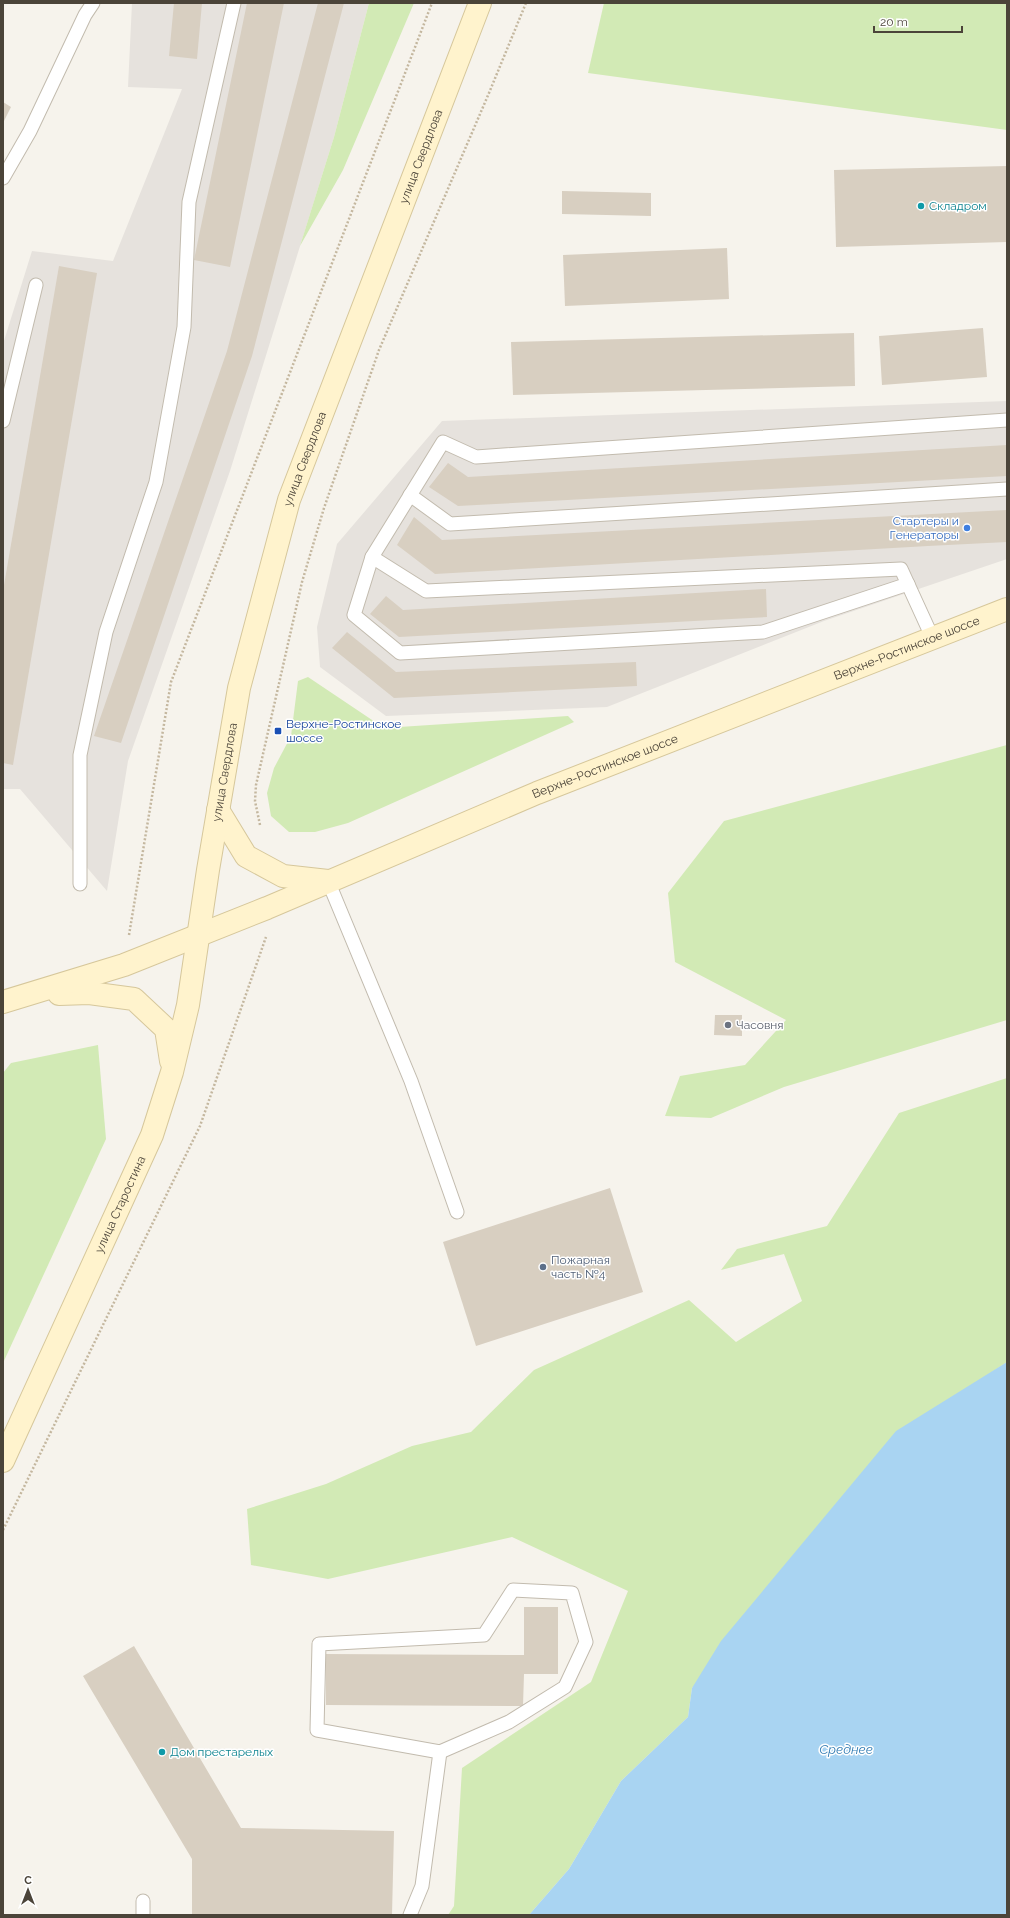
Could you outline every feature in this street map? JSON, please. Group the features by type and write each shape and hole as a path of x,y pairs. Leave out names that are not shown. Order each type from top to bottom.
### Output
{"main road":[{"name":"улица Свердлова","path":"199,934 239,688 289,500 480,3"},
{"name":"Верхне-Ростинское шоссе","path":"3,1002 28,996 124,965 267,908 537,793 1007,609"},
{"path":"218,810 246,856 283,876 328,882"},
{"name":"улица Старостина","path":"3,1461 152,1135 172,1072 188,1005 199,934"},
{"path":"28,996 89,992 134,999 166,1028 172,1072"}],"lane":[{"path":"3,178 30,131 85,15 93,3"},
{"path":"80,884 80,755 106,632 156,482 184,327 189,202 234,3"},
{"path":"3,420 36,285"},
{"path":"908,584 763,632 400,654 354,616 372,557 443,442 476,457 1007,420"},
{"path":"410,495 450,524 1007,489"},
{"path":"372,557 426,591 901,569 933,639"},
{"path":"328,882 411,1081 457,1212"},
{"path":"513,1590 572,1593 586,1642 565,1687 509,1722 440,1752 317,1730 319,1644 484,1635 513,1590"},
{"path":"410,1915 422,1886 440,1752"},
{"path":"143,1900 143,1915"}],"path":[{"path":"124,965 171,682 432,3"},
{"path":"262,832 255,801 256,785 302,582 324,508 379,350 526,3"},
{"path":"3,1530 200,1126 265,942 267,908"}],"shaded area":[{"path":"132,3 369,3 334,137 230,471 128,761 107,891 20,789 3,789 3,344 32,251 113,261 182,89 128,87"},
{"path":"1007,401 1007,559 824,621 607,707 386,716 320,667 317,627 337,544 442,421"}],"green space":[{"path":"369,3 414,3 343,170 300,246 334,137"},
{"path":"604,3 1007,3 1007,130 588,73"},
{"path":"308,677 384,728 568,716 574,722 348,823 315,832 289,832 271,816 267,793 274,768 291,736 298,681"},
{"path":"1007,745 1007,1020 784,1087 711,1118 665,1116 680,1076 745,1065 786,1020 675,962 668,893 724,821"},
{"path":"98,1045 106,1139 3,1363 3,1073 11,1063"},
{"path":"1007,1078 1007,1362 983,1378 692,1688 688,1717 621,1781 569,1869 529,1915 448,1915 454,1906 462,1768 591,1682 628,1591 512,1537 328,1579 251,1565 247,1509 326,1484 412,1446 471,1432 534,1370 689,1300 736,1342 802,1301 784,1254 721,1270 737,1249 827,1226 899,1113"}],"water":[{"name":"Среднее","path":"1007,1362 1007,1915 529,1915 569,1869 621,1781 688,1717 692,1688 721,1641 896,1431"}],"building":[{"path":"174,3 202,3 197,59 169,56"},
{"path":"247,3 284,3 230,267 194,260"},
{"path":"318,3 344,3 252,356 121,743 94,736 227,351"},
{"path":"3,102 11,107 3,123"},
{"name":"Складром","path":"1007,166 1007,242 836,247 834,170"},
{"path":"562,191 651,193 651,216 562,214"},
{"path":"727,248 729,299 565,306 563,255"},
{"path":"59,266 97,273 13,765 3,763 3,591"},
{"path":"983,328 987,377 882,385 879,336"},
{"path":"854,333 855,386 513,395 511,342"},
{"path":"1007,445 1007,476 458,506 429,487 448,463 468,477"},
{"path":"1007,510 1007,542 435,574 397,545 414,517 442,540"},
{"path":"766,589 767,617 399,637 370,614 386,596 403,610"},
{"path":"347,632 396,672 636,662 637,686 394,698 332,648"},
{"name":"Часовня","path":"715,1015 742,1015 742,1036 714,1035"},
{"name":"Пожарная часть №4","path":"610,1188 643,1292 476,1346 443,1242"},
{"path":"524,1607 558,1607 558,1674 524,1674 523,1706 326,1705 326,1654 524,1655"},
{"name":"Дом престарелых","path":"134,1646 241,1828 394,1831 392,1915 192,1915 192,1859 83,1676"}],"place":[{"name":"Складром","path":"921,206"},
{"name":"Стартеры и Генераторы","path":"967,528"},
{"name":"Верхне-Ростинское шоссе","path":"278,731"},
{"name":"Часовня","path":"728,1025"},
{"name":"Пожарная часть №4","path":"543,1267"},
{"name":"Дом престарелых","path":"162,1752"}]}
